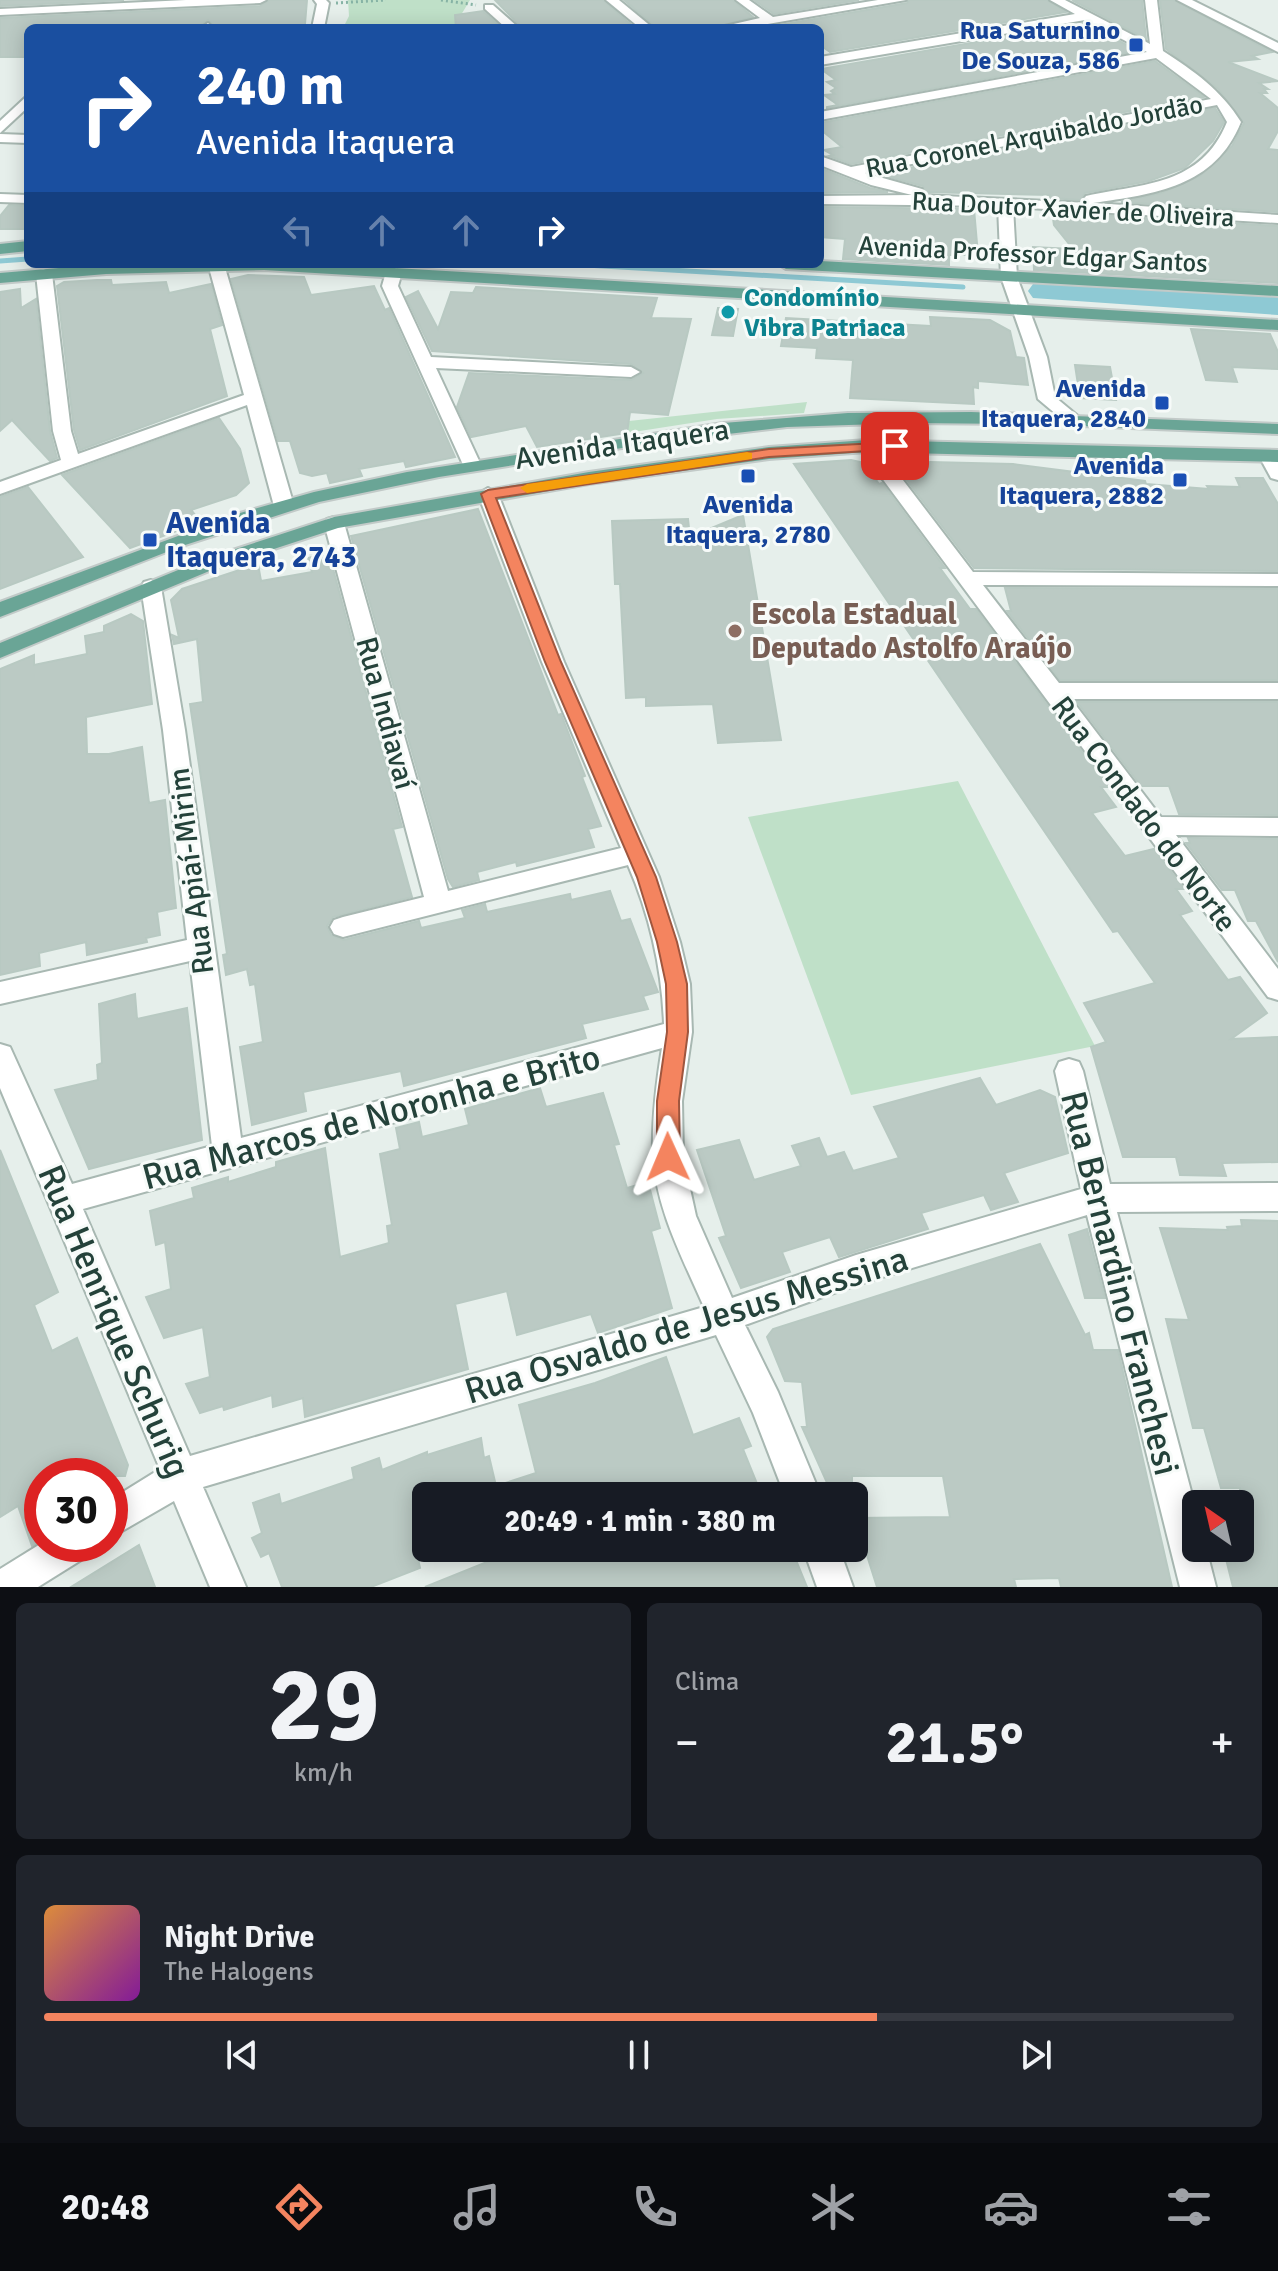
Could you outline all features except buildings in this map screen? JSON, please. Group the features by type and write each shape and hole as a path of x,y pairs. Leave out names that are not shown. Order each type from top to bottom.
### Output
{"main road":[{"path":"0,249 24,246"},
{"name":"Avenida Professor Edgar Santos","path":"824,266 1278,291"},
{"name":"Avenida Professor Edgar Santos","path":"0,278 159,268"},
{"name":"Avenida Professor Edgar Santos","path":"320,268 1278,325"},
{"name":"Avenida Itaquera","path":"0,610 181,540 284,506 416,475 641,439 787,422 1030,420 1278,429"},
{"name":"Avenida Itaquera","path":"0,651 151,587 279,540 334,523 488,494 705,461 867,446 1273,456"}],"street":[{"path":"1,12 15,0"},
{"path":"1,12 134,3 260,0"},
{"path":"612,0 642,24"},
{"path":"742,0 770,20"},
{"path":"746,24 900,0"},
{"path":"1045,204 1110,196 1177,181 1209,163 1228,141 1234,122 1220,101 1193,76 1056,0"},
{"path":"1151,0 1157,54"},
{"path":"1183,0 1278,48"},
{"path":"319,24 322,2"},
{"path":"488,8 508,24"},
{"path":"824,60 1086,16"},
{"path":"824,115 1157,54"},
{"name":"Rua Coronel Arquibaldo Jordão","path":"847,172 1220,101"},
{"path":"0,129 24,103"},
{"path":"0,138 24,139"},
{"path":"824,162 904,190 959,199"},
{"path":"0,198 24,199"},
{"name":"Rua Doutor Xavier de Oliveira","path":"824,200 959,199 1278,219"},
{"path":"1005,203 1009,277 1038,357 1047,399 1075,421"},
{"path":"217,268 251,398 284,506"},
{"path":"394,272 390,286 472,465"},
{"path":"44,274 62,431 71,462"},
{"path":"425,362 631,372"},
{"path":"0,488 251,398"},
{"path":"1030,420 1047,399"},
{"name":"Rua Condado do Norte","path":"867,446 1278,989"},
{"path":"1273,456 1278,474"},
{"path":"488,494 553,662 636,854 667,942 676,984 678,1032 668,1101 668,1157 681,1216 724,1317 766,1404 797,1482"},
{"name":"Rua Indiavaí","path":"334,523 439,903"},
{"path":"965,578 1278,580"},
{"name":"Rua Apiaí-Mirim","path":"151,587 174,730 199,948 228,1156"},
{"path":"1051,691 1278,691"},
{"path":"1152,826 1278,827"},
{"path":"343,927 636,854"},
{"path":"0,993 199,948"},
{"name":"Rua Marcos de Noronha e Brito","path":"64,1200 678,1032"},
{"name":"Rua Henrique Schurig","path":"0,1056 228,1587"},
{"name":"Rua Bernardino Franchesi","path":"1069,1071 1098,1198 1198,1587"},
{"name":"Rua Osvaldo de Jesus Messina","path":"128,1509 181,1476 724,1317 856,1270 1098,1198 1278,1197"},
{"path":"5,1587 45,1562"},
{"path":"826,1562 835,1587"}],"path":[{"path":"346,2 351,0"},
{"path":"322,2 386,0"},
{"path":"441,0 488,8"}],"green space":[{"path":"348,0 470,0 460,24 345,24 349,16"},
{"path":"807,402 804,413 717,419 627,433 629,421"},
{"path":"958,781 1095,1046 851,1095 748,817"}],"waterway":[{"path":"0,261 24,259"},
{"path":"638,268 963,287"},
{"path":"1044,291 1278,305"}],"slow traffic":[{"path":"527,488 747,456"}],"place":[{"name":"Rua Saturnino De Souza, 586","path":"1136,45"},
{"name":"Condomínio Vibra Patriaca","path":"728,312"},
{"name":"Avenida Itaquera, 2840","path":"1162,403"},
{"name":"Avenida Itaquera, 2780","path":"748,476"},
{"name":"Avenida Itaquera, 2882","path":"1180,480"},
{"name":"Avenida Itaquera, 2743","path":"150,540"},
{"name":"Escola Estadual Deputado Astolfo Araújo","path":"735,631"}],"route":[{"path":"668,1157 668,1101 678,1032 676,984 667,942 646,877 553,662 488,494 769,453 895,446"}]}
